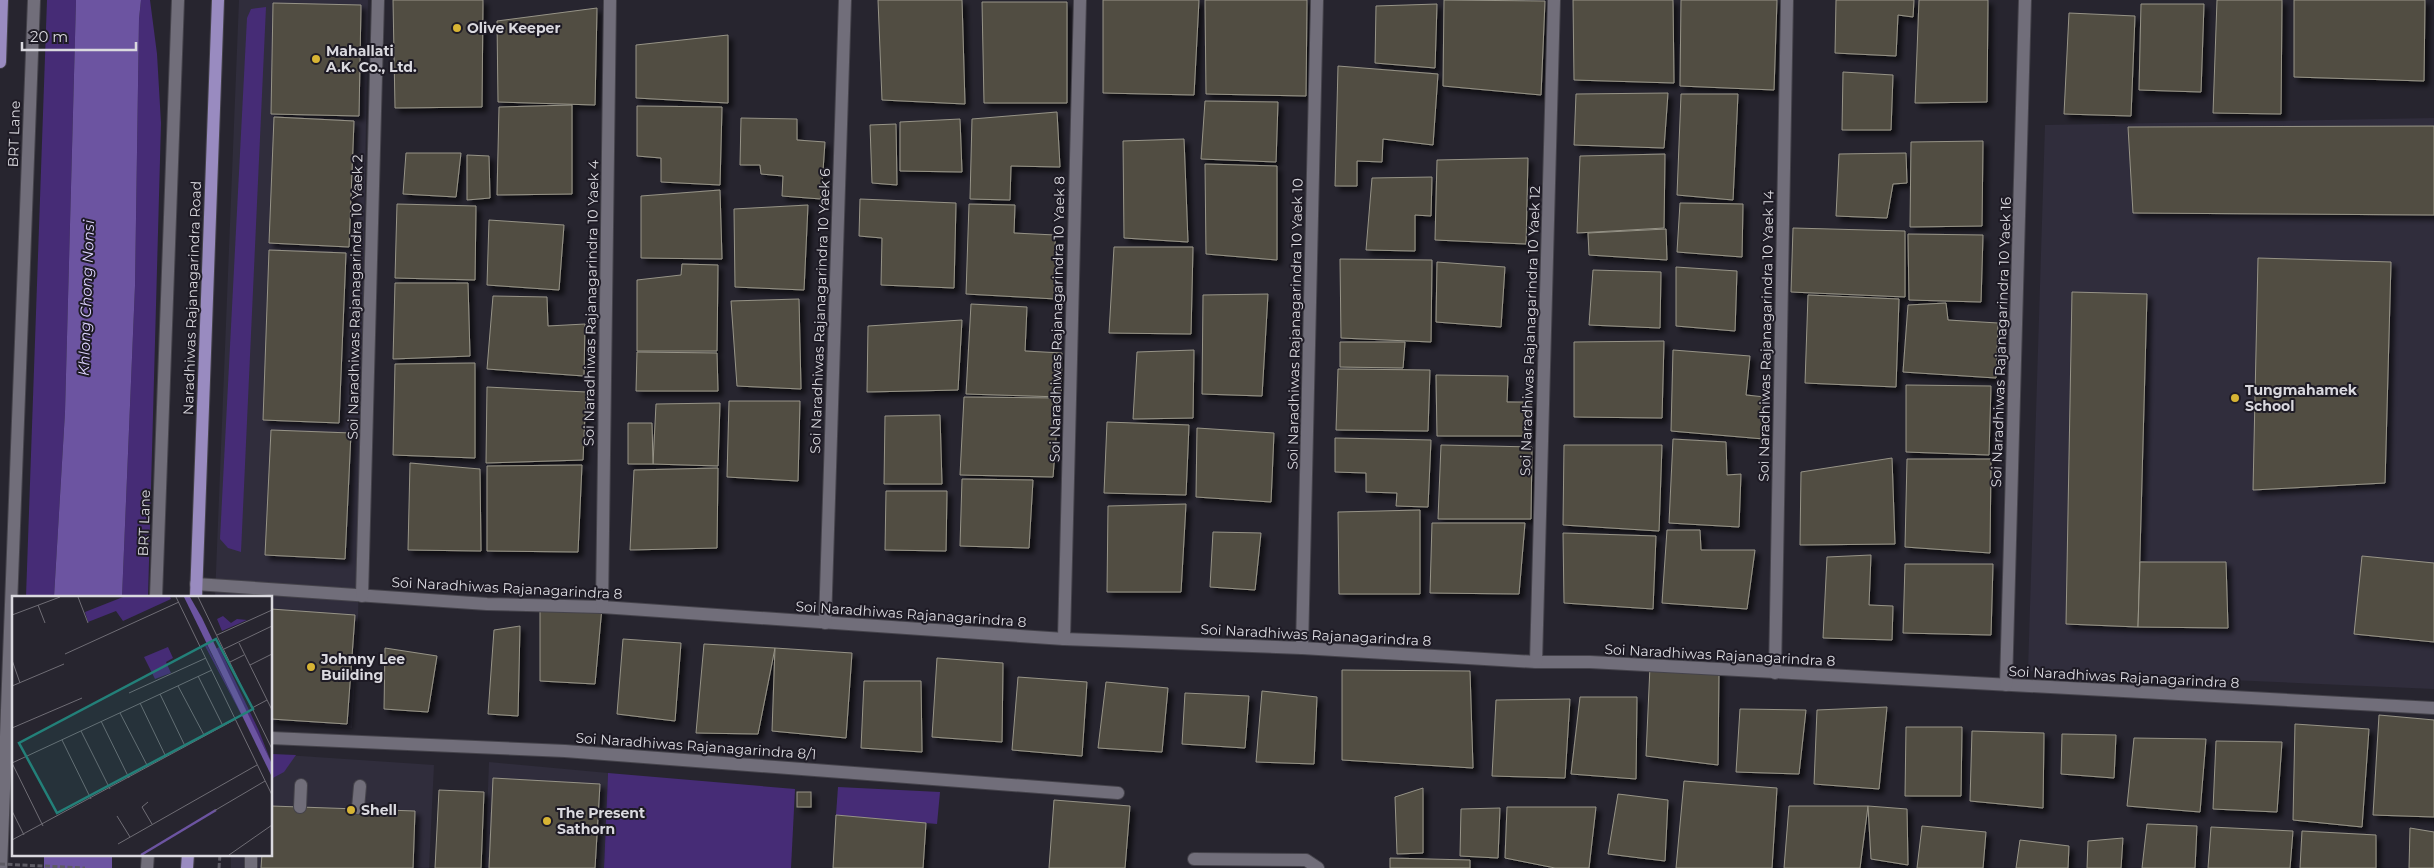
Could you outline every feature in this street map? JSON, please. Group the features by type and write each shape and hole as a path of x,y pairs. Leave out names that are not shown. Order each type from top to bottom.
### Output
{"main road":[{"path":"0,62 2,0"},
{"name":"Naradhiwas Rajanagarindra Road","path":"196,590 218,0"}],"street":[{"name":"BRT Lane","path":"1,868 34,0"},
{"path":"169,0 176,41"},
{"name":"BRT Lane","path":"156,596 178,0"},
{"name":"Soi Naradhiwas Rajanagarindra 10 Yaek 2","path":"362,596 378,0"},
{"name":"Soi Naradhiwas Rajanagarindra 10 Yaek 4","path":"602,607 610,0"},
{"name":"Soi Naradhiwas Rajanagarindra 10 Yaek 6","path":"825,623 845,0"},
{"name":"Soi Naradhiwas Rajanagarindra 10 Yaek 8","path":"1064,639 1080,0"},
{"name":"Soi Naradhiwas Rajanagarindra 10 Yaek 10","path":"1302,648 1317,0"},
{"name":"Soi Naradhiwas Rajanagarindra 10 Yaek 12","path":"1536,662 1554,0"},
{"name":"Soi Naradhiwas Rajanagarindra 10 Yaek 14","path":"1775,674 1787,0"},
{"name":"Soi Naradhiwas Rajanagarindra 10 Yaek 16","path":"2006,685 2025,0"},
{"name":"Soi Naradhiwas Rajanagarindra 8","path":"196,590 362,596 487,604 602,607 1064,639 1302,648 1536,662 1590,662 1775,674 2434,708"},
{"name":"Soi Naradhiwas Rajanagarindra 8/1","path":"272,738 565,751 1118,793"},
{"path":"300,807 301,785"},
{"path":"358,808 360,786"},
{"path":"1194,858 1306,860 1318,868"}],"path":[{"path":"0,864 85,868"}],"shaded area":[{"path":"47,0 76,0 65,412 54,596 26,596"},
{"path":"141,0 150,0 157,54 161,123 148,596 122,596 135,286 139,19"},
{"path":"239,0 368,0 358,622 352,728 272,721 272,596 215,596"},
{"path":"266,7 241,552 228,548 220,539 247,18 251,9"},
{"name":"Tungmahamek School","path":"2434,118 2434,689 2028,671 2045,125"},
{"name":"Shell","path":"272,754 434,765 429,868 231,868 231,856 272,856"},
{"path":"272,754 296,755 284,772 272,778"},
{"name":"The Present Sathorn","path":"489,762 608,773 604,868 485,868"},
{"path":"608,773 795,789 791,868 604,868"},
{"path":"838,787 940,792 937,824 836,815"}],"water":[{"name":"Khlong Chong Nonsi","path":"76,0 141,0 139,19 135,286 122,596 54,596 65,412"},
{"path":"44,856 112,856 112,868 44,868"}],"building":[{"path":"393,0 483,0 482,107 395,108"},
{"path":"878,0 962,0 965,104 882,100"},
{"path":"1103,0 1199,0 1194,95 1103,93"},
{"path":"1205,0 1307,0 1306,96 1206,94"},
{"path":"1444,0 1545,1 1541,95 1443,86"},
{"path":"1573,0 1673,0 1674,83 1574,80"},
{"path":"1681,0 1777,0 1774,90 1680,86"},
{"path":"1836,0 1914,0 1913,17 1898,15 1896,56 1835,53"},
{"path":"1919,0 1988,0 1987,102 1915,103"},
{"path":"2217,0 2282,0 2281,114 2213,113"},
{"path":"2294,0 2425,0 2424,81 2294,77"},
{"path":"982,2 1067,2 1067,103 984,103"},
{"name":"Mahallati A.K. Co., Ltd.","path":"273,3 361,5 359,116 271,114"},
{"path":"1437,4 1435,68 1375,63 1376,6"},
{"path":"2141,4 2204,4 2201,92 2139,90"},
{"path":"597,8 595,105 498,102 497,21"},
{"path":"2069,13 2135,16 2131,116 2064,114"},
{"path":"728,35 728,103 636,98 636,45"},
{"path":"1338,66 1438,74 1433,145 1383,139 1382,162 1357,161 1357,186 1335,186"},
{"path":"1843,72 1893,75 1891,130 1842,130"},
{"path":"1668,93 1664,148 1574,145 1576,94"},
{"path":"1681,94 1738,94 1733,200 1677,195"},
{"path":"1205,101 1278,102 1276,162 1201,159"},
{"path":"572,105 572,194 497,195 499,107"},
{"path":"637,106 722,107 720,185 661,182 661,158 637,156"},
{"path":"1057,112 1060,167 1011,166 1010,200 970,199 972,119"},
{"path":"274,117 354,121 349,247 269,243"},
{"path":"741,118 797,119 797,140 825,142 821,199 782,196 783,176 761,174 760,165 740,165"},
{"path":"960,119 962,172 900,171 900,122"},
{"path":"896,124 897,185 872,183 870,125"},
{"path":"2434,126 2434,215 2133,213 2128,127"},
{"path":"1184,139 1188,242 1124,238 1123,141"},
{"path":"1983,141 1982,226 1910,227 1911,142"},
{"path":"406,153 461,153 456,197 403,194"},
{"path":"1906,153 1907,183 1893,184 1887,218 1836,216 1839,154"},
{"path":"1665,154 1664,228 1577,233 1580,156"},
{"path":"467,155 489,156 490,198 467,200"},
{"path":"1528,158 1526,244 1435,240 1437,160"},
{"path":"1205,164 1277,166 1277,260 1206,254"},
{"path":"1432,177 1431,216 1415,215 1415,251 1366,250 1372,178"},
{"path":"720,190 722,259 641,258 641,196"},
{"path":"860,199 956,203 954,288 881,285 882,238 859,236"},
{"path":"1680,203 1743,204 1742,257 1677,252"},
{"path":"397,204 476,206 475,280 395,278"},
{"path":"969,204 1015,205 1014,233 1055,235 1056,299 966,294"},
{"path":"808,205 804,290 735,287 734,209"},
{"path":"489,220 564,225 559,290 487,285"},
{"path":"1793,228 1905,231 1905,297 1791,292"},
{"path":"1666,229 1667,260 1589,255 1588,233"},
{"path":"1908,234 1983,235 1981,302 1909,300"},
{"path":"1114,247 1193,247 1191,334 1109,333"},
{"path":"269,250 346,253 339,423 263,420"},
{"path":"2258,258 2391,262 2385,483 2253,490"},
{"path":"1340,259 1432,260 1431,342 1341,338"},
{"path":"1437,262 1505,267 1501,327 1436,322"},
{"path":"682,264 718,265 717,351 637,351 637,280 681,275"},
{"path":"1676,267 1737,271 1735,331 1676,326"},
{"path":"1593,270 1661,272 1660,328 1589,325"},
{"path":"395,283 468,283 470,356 393,359"},
{"path":"2072,292 2147,294 2138,627 2066,624"},
{"path":"1268,294 1262,396 1202,394 1203,295"},
{"path":"1808,295 1899,299 1896,387 1805,383"},
{"path":"493,296 547,297 548,326 585,324 584,376 487,369"},
{"path":"799,299 801,389 737,386 731,301"},
{"path":"1946,303 1948,320 1998,323 1996,378 1903,372 1908,305"},
{"path":"971,304 1027,307 1025,351 1062,353 1061,397 966,394"},
{"path":"962,320 958,390 867,392 868,326"},
{"path":"1664,341 1662,418 1574,417 1574,342"},
{"path":"1340,342 1405,342 1403,368 1340,367"},
{"path":"1194,350 1193,418 1133,419 1137,352"},
{"path":"1673,350 1750,356 1746,395 1765,397 1764,439 1671,431"},
{"path":"637,352 717,353 718,391 636,391"},
{"path":"475,363 475,458 393,455 395,364"},
{"path":"1338,369 1430,370 1428,431 1336,430"},
{"path":"1436,375 1508,376 1507,402 1531,402 1531,436 1437,436"},
{"path":"1906,385 1991,386 1989,455 1906,452"},
{"path":"487,387 586,392 583,460 486,463"},
{"path":"964,397 1059,398 1053,477 960,475"},
{"path":"729,401 800,401 798,481 727,477"},
{"path":"720,403 718,466 653,464 656,404"},
{"path":"940,415 942,484 884,484 885,416"},
{"path":"1107,422 1189,425 1186,495 1104,493"},
{"path":"628,423 652,423 653,464 628,464"},
{"path":"1197,428 1274,433 1271,502 1196,497"},
{"path":"271,430 351,433 345,559 265,555"},
{"path":"1335,438 1431,440 1428,507 1396,506 1397,493 1366,492 1366,473 1335,472"},
{"path":"1673,439 1726,442 1727,475 1741,474 1739,527 1669,523"},
{"path":"1441,445 1532,447 1531,519 1438,519"},
{"path":"1564,445 1662,445 1659,531 1563,525"},
{"path":"1892,458 1895,544 1800,545 1801,472"},
{"path":"1907,459 1991,459 1990,553 1905,547"},
{"path":"410,463 480,469 481,551 408,550"},
{"path":"582,465 578,552 487,551 487,466"},
{"path":"718,468 717,548 630,550 634,470"},
{"path":"962,479 1033,480 1029,548 960,546"},
{"path":"886,491 947,491 946,551 885,550"},
{"path":"1186,504 1181,592 1107,592 1108,506"},
{"path":"1420,510 1420,594 1339,594 1338,512"},
{"path":"1432,523 1525,523 1519,594 1430,593"},
{"path":"1667,530 1700,530 1701,550 1755,550 1747,609 1662,603"},
{"path":"1213,532 1261,533 1255,590 1210,587"},
{"path":"1563,533 1656,536 1653,609 1564,603"},
{"path":"1871,555 1869,605 1893,606 1892,640 1823,638 1827,557"},
{"path":"2362,556 2434,563 2434,642 2354,634"},
{"path":"2140,562 2226,562 2228,628 2138,627"},
{"path":"1905,564 1993,564 1991,635 1903,633"},
{"path":"602,607 595,684 540,681 540,611"},
{"name":"Johnny Lee Building","path":"272,609 355,615 347,724 272,719"},
{"path":"520,626 518,716 488,714 494,630"},
{"path":"623,639 681,643 675,721 617,714"},
{"path":"704,644 775,648 758,734 696,733"},
{"path":"385,648 437,656 428,712 384,709"},
{"path":"775,648 852,653 846,738 772,731"},
{"path":"937,658 1003,663 1002,742 932,737"},
{"path":"1650,666 1719,670 1718,765 1646,756"},
{"path":"1342,670 1470,671 1473,768 1342,760"},
{"path":"1018,677 1087,682 1082,756 1012,750"},
{"path":"864,681 921,681 922,752 861,748"},
{"path":"1106,682 1168,688 1162,752 1098,748"},
{"path":"1262,691 1317,697 1314,764 1256,762"},
{"path":"1185,693 1249,696 1245,748 1182,744"},
{"path":"1580,697 1637,697 1636,779 1571,774"},
{"path":"1570,699 1565,778 1492,776 1496,700"},
{"path":"1887,707 1879,789 1814,784 1817,710"},
{"path":"1740,709 1806,710 1799,774 1736,772"},
{"path":"2379,715 2434,720 2434,817 2373,815"},
{"path":"2295,724 2369,729 2362,827 2293,820"},
{"path":"1906,727 1962,727 1961,796 1905,796"},
{"path":"1972,731 2044,733 2043,808 1970,801"},
{"path":"2062,734 2116,735 2114,778 2061,774"},
{"path":"2134,738 2206,739 2200,812 2127,806"},
{"path":"2216,741 2282,742 2277,812 2213,809"},
{"name":"The Present Sathorn","path":"493,778 600,784 595,868 489,868"},
{"path":"1684,781 1777,788 1772,868 1676,868"},
{"path":"1423,788 1423,853 1397,854 1395,797"},
{"path":"439,790 484,792 481,868 435,868"},
{"path":"797,792 811,792 811,807 797,807"},
{"path":"1618,794 1668,800 1665,861 1608,854"},
{"path":"1054,800 1130,806 1125,868 1049,868"},
{"path":"272,806 415,811 413,868 261,868 262,856 272,856"},
{"path":"1789,806 1868,806 1860,868 1784,868"},
{"path":"1868,806 1907,809 1908,865 1871,859"},
{"path":"1507,807 1596,807 1589,868 1555,868 1505,858"},
{"path":"1500,808 1498,858 1460,856 1461,809"},
{"path":"836,815 926,823 923,868 833,868"},
{"path":"2147,824 2197,826 2195,868 2142,868"},
{"path":"1922,826 1986,832 1983,868 1917,868"},
{"path":"2211,827 2293,831 2290,868 2208,868"},
{"path":"2410,828 2434,832 2434,868 2409,868"},
{"path":"2302,831 2376,835 2376,868 2300,868"},
{"path":"2123,838 2121,868 2087,868 2088,841"},
{"path":"2020,840 2069,846 2068,868 2016,868"},
{"path":"1390,858 1470,860 1470,868 1390,868"}],"place":[{"name":"Olive Keeper","path":"457,28"},
{"name":"Mahallati A.K. Co., Ltd.","path":"316,59"},
{"name":"Tungmahamek School","path":"2235,398"},
{"name":"Johnny Lee Building","path":"311,667"},
{"name":"Shell","path":"351,810"},
{"name":"The Present Sathorn","path":"547,821"}]}
